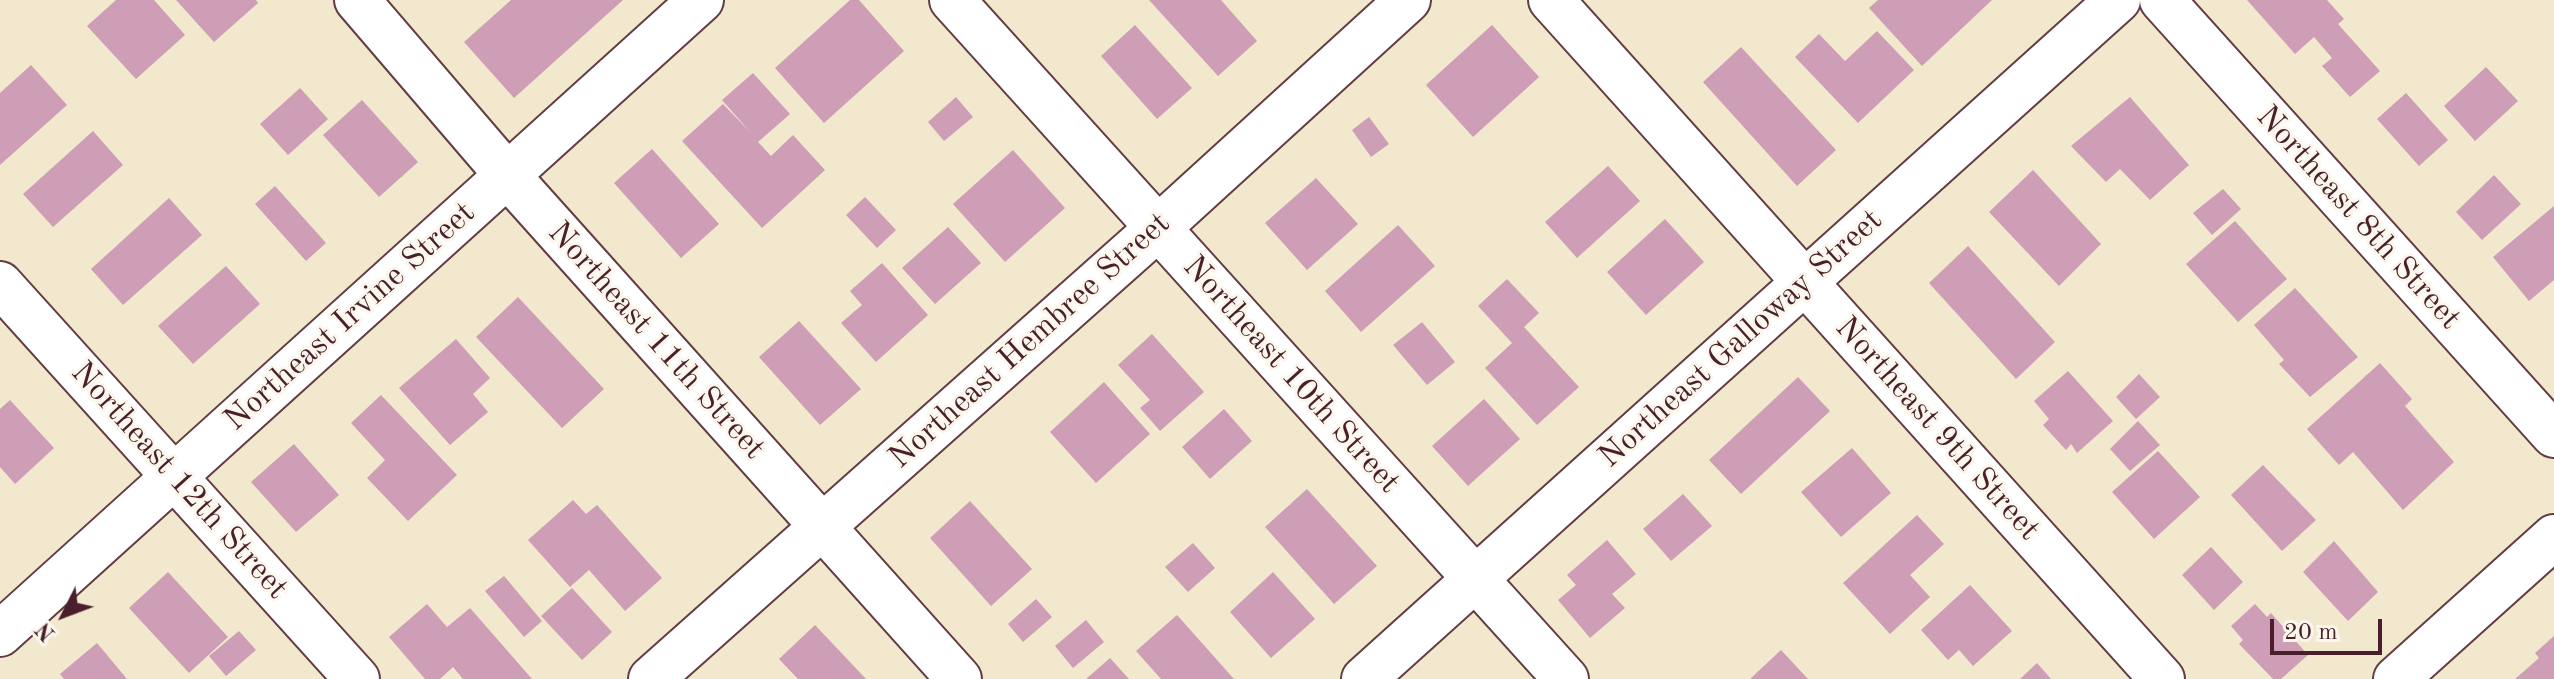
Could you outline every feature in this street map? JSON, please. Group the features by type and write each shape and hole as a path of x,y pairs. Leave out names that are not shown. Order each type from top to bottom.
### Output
{"street":[{"name":"Northeast 11th Street","path":"357,0 508,176 959,679"},
{"name":"Northeast Irvine Street","path":"0,634 701,0"},
{"name":"Northeast 10th Street","path":"952,0 1566,679"},
{"name":"Northeast Hembree Street","path":"651,679 1158,228 1408,0"},
{"name":"Northeast 9th Street","path":"1551,0 2162,679"},
{"name":"Northeast Galloway Street","path":"1364,679 2118,0"},
{"name":"Northeast 8th Street","path":"2162,0 2554,435"},
{"name":"Northeast 12th Street","path":"0,284 357,679"},
{"path":"2396,679 2554,537"}],"building":[{"path":"116,0 154,0 185,35 136,79 87,26"},
{"path":"176,0 256,0 258,3 214,42"},
{"path":"511,0 623,0 514,98 464,42"},
{"path":"850,0 859,0 904,51 824,123 775,68"},
{"path":"1149,0 1221,0 1257,41 1218,76"},
{"path":"1878,0 1992,0 1922,66 1869,8"},
{"path":"2247,0 2327,0 2344,19 2338,24 2380,71 2350,97 2322,66 2332,58 2314,37 2295,54"},
{"path":"1135,25 1192,88 1157,119 1101,56"},
{"path":"1492,25 1539,77 1473,137 1426,85"},
{"path":"1877,31 1914,70 1858,123 1795,57 1819,34 1845,61"},
{"path":"1741,47 1836,150 1797,186 1703,82"},
{"path":"31,65 67,105 0,165 0,93"},
{"path":"2486,67 2518,101 2475,141 2444,106"},
{"path":"753,73 790,114 758,142 771,156 793,135 825,170 762,228 682,141 723,104 751,133 722,100"},
{"path":"300,88 328,119 288,155 260,124"},
{"path":"2406,93 2448,140 2419,166 2377,119"},
{"path":"956,97 973,117 944,141 928,122"},
{"path":"2130,97 2189,165 2150,200 2120,169 2106,182 2071,146"},
{"path":"362,100 418,162 379,197 323,135"},
{"path":"1369,117 1389,144 1371,157 1352,130"},
{"path":"93,131 123,165 53,227 23,194"},
{"path":"652,149 719,224 681,258 614,183"},
{"path":"1013,150 1065,208 1005,262 953,204"},
{"path":"1608,166 1640,201 1577,258 1545,222"},
{"path":"2033,170 2101,244 2059,286 1989,212"},
{"path":"2494,175 2521,204 2482,240 2456,212"},
{"path":"1316,178 1358,224 1307,270 1265,223"},
{"path":"275,186 326,243 306,261 255,204"},
{"path":"2223,189 2241,209 2212,235 2193,213"},
{"path":"865,197 896,230 877,248 846,215"},
{"path":"169,198 202,235 123,305 91,269"},
{"path":"2554,206 2554,280 2529,301 2493,257"},
{"path":"1665,219 1704,262 1646,315 1607,272"},
{"path":"2235,221 2287,279 2238,322 2186,264"},
{"path":"1398,225 1435,266 1361,332 1325,291"},
{"path":"948,227 981,263 935,304 902,268"},
{"path":"1968,246 2055,342 2016,379 1929,283"},
{"path":"882,263 928,315 876,362 841,323 862,305 850,291"},
{"path":"226,266 260,304 193,364 158,326"},
{"path":"1507,279 1539,313 1524,327 1579,387 1537,425 1485,368 1512,343 1478,306"},
{"path":"2295,288 2358,357 2310,397 2279,364 2284,360 2254,325"},
{"path":"518,297 604,389 562,428 476,337"},
{"path":"799,321 861,389 820,425 759,357"},
{"path":"1422,322 1455,362 1427,385 1393,345"},
{"path":"1152,334 1204,392 1160,431 1140,408 1150,400 1118,365"},
{"path":"456,339 490,378 473,394 488,412 450,445 399,388"},
{"path":"2380,363 2412,399 2405,406 2454,462 2403,510 2353,452 2339,465 2307,429"},
{"path":"2068,371 2113,421 2077,453 2071,444 2066,450 2043,425 2049,419 2034,401"},
{"path":"2139,374 2160,397 2136,419 2116,397"},
{"path":"1798,377 1830,411 1741,494 1709,460"},
{"path":"1104,382 1150,434 1096,483 1050,432"},
{"path":"381,395 457,475 408,521 367,478 385,460 351,423"},
{"path":"1484,399 1520,439 1468,486 1432,446"},
{"path":"10,400 54,448 15,484 0,467 0,409"},
{"path":"1224,409 1252,441 1210,479 1182,447"},
{"path":"2138,421 2160,445 2130,471 2110,449"},
{"path":"294,444 339,495 296,532 251,482"},
{"path":"1852,448 1891,493 1841,537 1801,492"},
{"path":"2158,451 2200,497 2154,539 2112,492"},
{"path":"2263,465 2316,520 2282,551 2231,495"},
{"path":"1307,489 1377,566 1334,604 1265,527"},
{"path":"1683,494 1712,526 1671,561 1643,529"},
{"path":"573,500 586,514 597,505 662,578 625,611 589,570 570,587 528,540"},
{"path":"970,501 1032,569 991,606 930,538"},
{"path":"1917,515 1944,544 1910,575 1930,597 1890,634 1843,583"},
{"path":"1607,540 1636,574 1612,594 1625,608 1590,638 1558,600 1576,585 1567,575"},
{"path":"2334,541 2378,592 2348,621 2303,572"},
{"path":"1193,543 1215,568 1188,592 1165,567"},
{"path":"2211,547 2243,582 2214,610 2182,575"},
{"path":"168,572 228,637 189,673 129,608"},
{"path":"1273,572 1315,619 1271,658 1230,612"},
{"path":"504,576 542,621 524,637 485,591"},
{"path":"1970,585 2012,631 1973,666 1959,650 1948,660 1921,630"},
{"path":"572,588 612,632 582,660 541,616"},
{"path":"1036,599 1052,617 1023,642 1008,624"},
{"path":"427,604 447,627 470,608 532,679 463,679 453,667 440,679 425,679 389,637"},
{"path":"2255,604 2267,617 2271,613 2308,655 2281,679 2273,679 2239,644 2243,640 2231,626"},
{"path":"1177,615 1234,679 1161,679 1136,651"},
{"path":"1086,620 1104,642 1073,668 1055,646"},
{"path":"815,625 866,679 798,679 779,659"},
{"path":"239,631 256,650 226,676 209,656"},
{"path":"2554,636 2554,679 2515,679 2539,658 2535,653"},
{"path":"97,643 127,679 64,679 60,674"},
{"path":"1781,650 1808,679 1750,679"},
{"path":"1110,658 1129,679 1086,679"},
{"path":"2037,663 2051,679 2020,679"}]}
